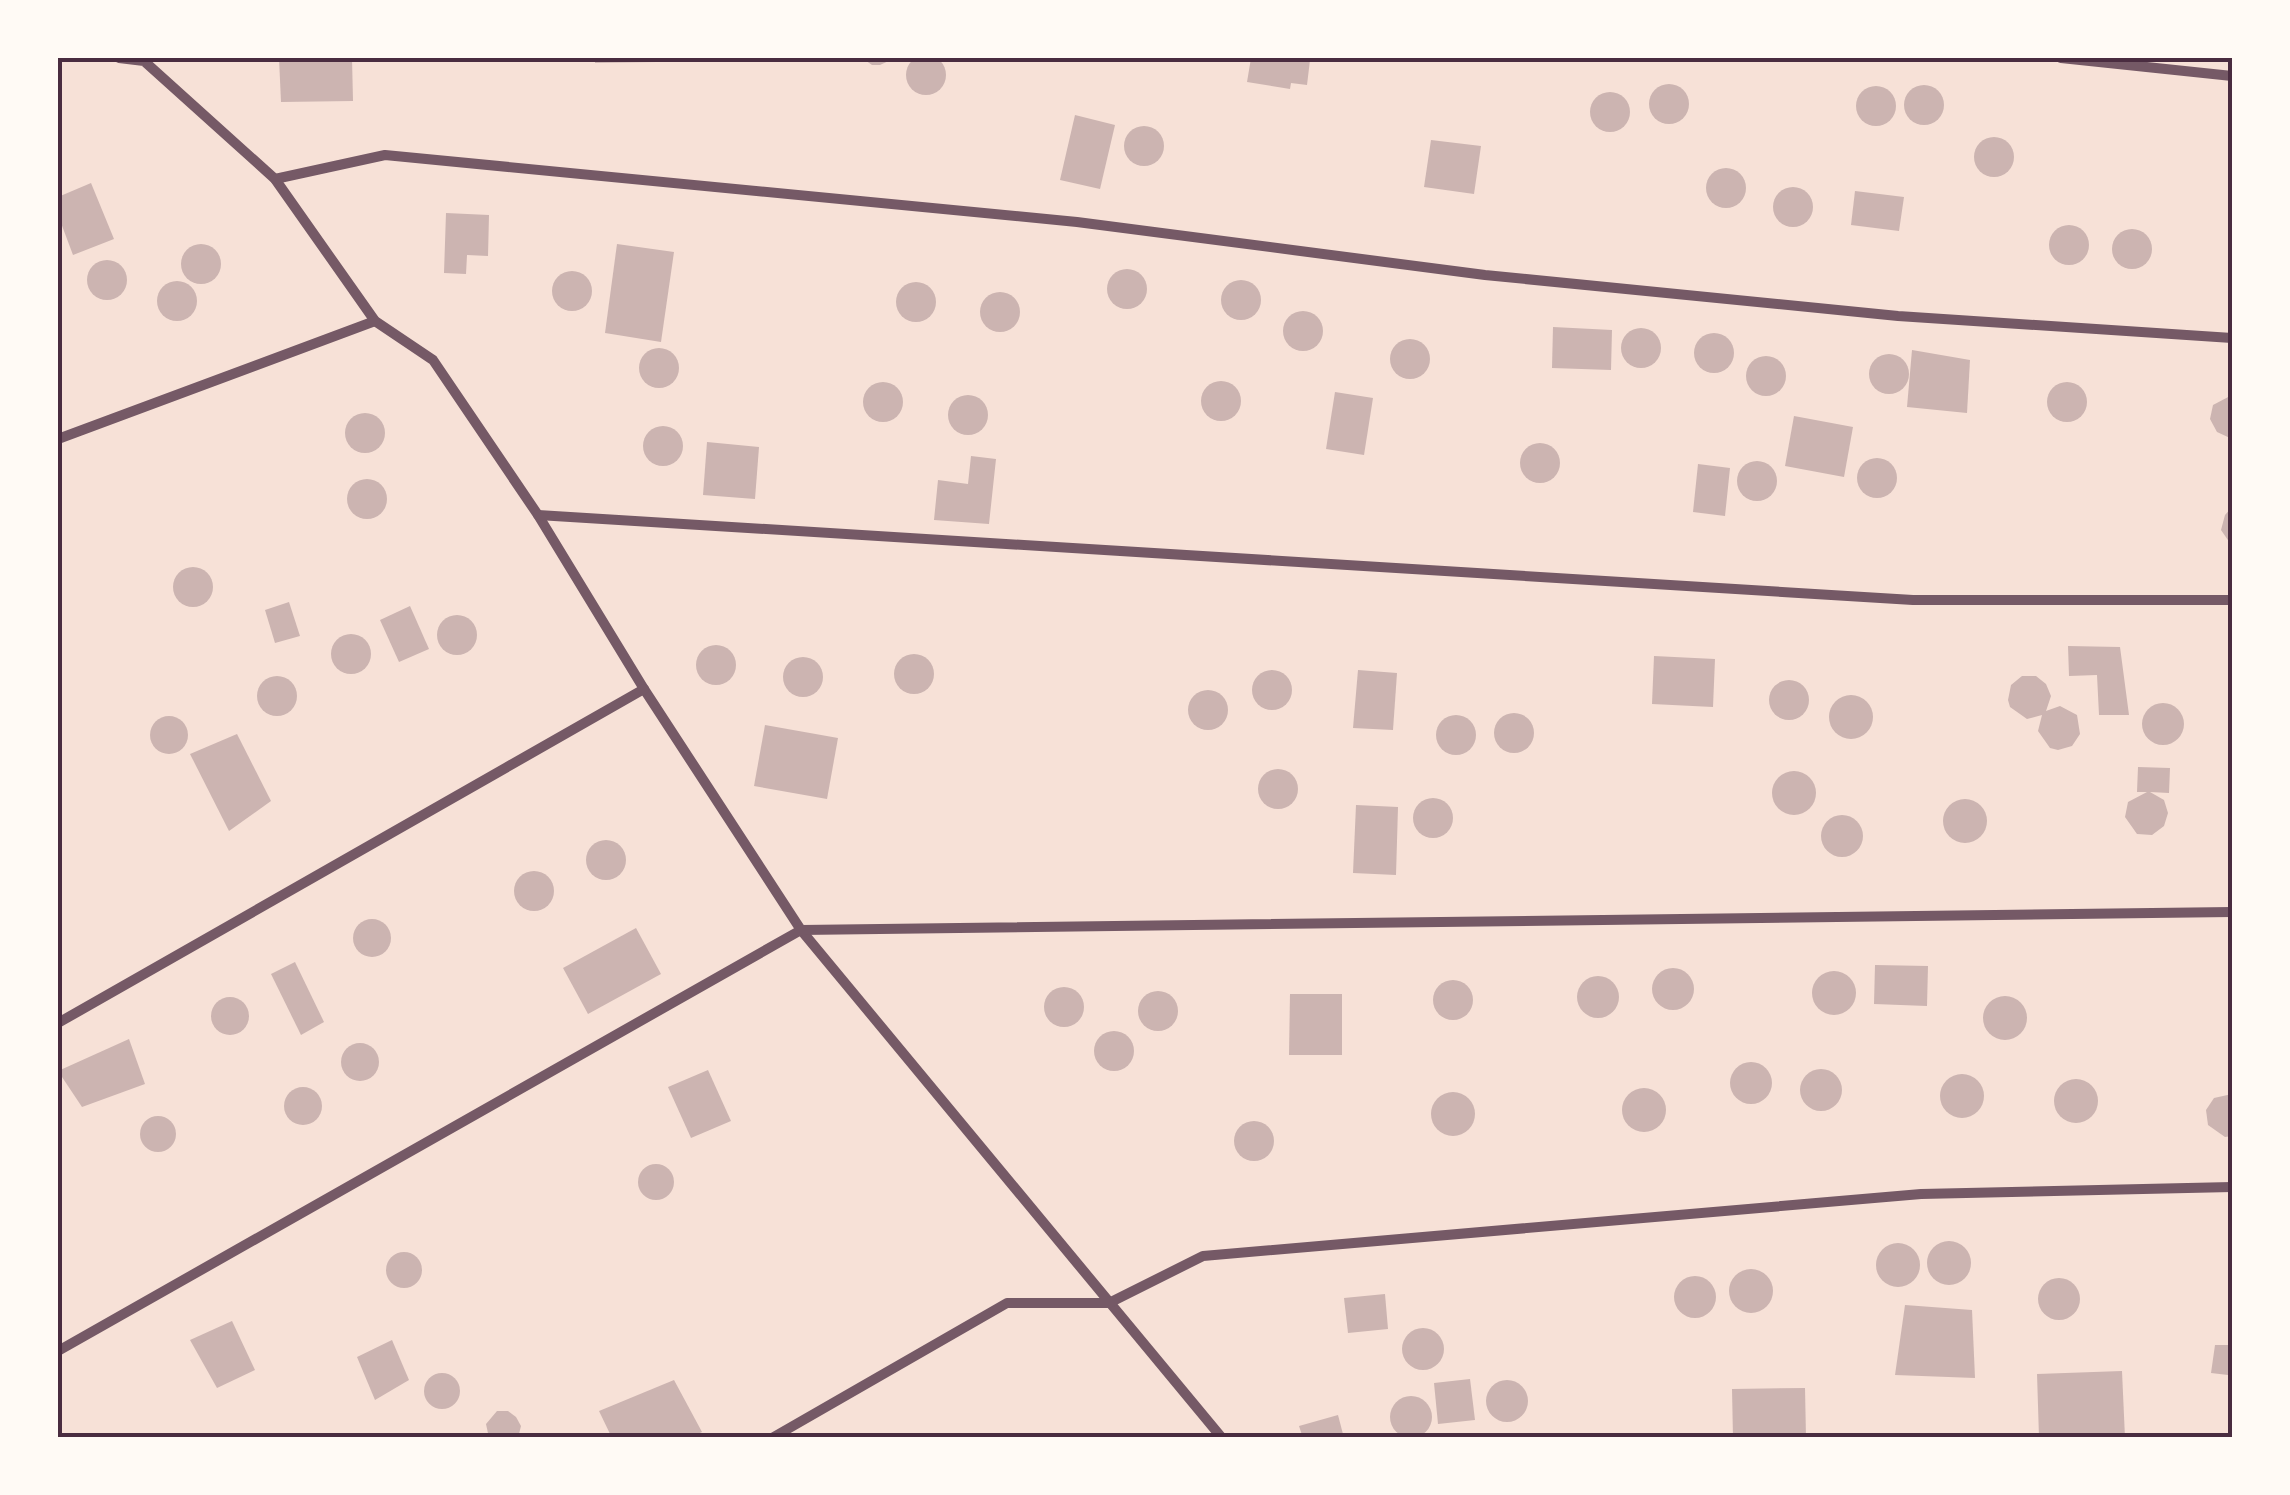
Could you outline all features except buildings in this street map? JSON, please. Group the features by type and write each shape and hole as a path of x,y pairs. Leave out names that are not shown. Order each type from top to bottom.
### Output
{"street":[{"path":"119,58 148,59 274,179 375,321 433,360 538,515 644,689 802,930 1222,1438"},
{"path":"2061,58 2232,76"},
{"path":"274,179 385,155 1078,222 1485,275 1898,316 2232,338"},
{"path":"58,440 375,321"},
{"path":"538,515 1914,600 2232,600"},
{"path":"58,1023 644,689"},
{"path":"58,1350 802,930 2232,912"},
{"path":"772,1438 1008,1303 1109,1304 1204,1256 1921,1194 2232,1187"}]}
